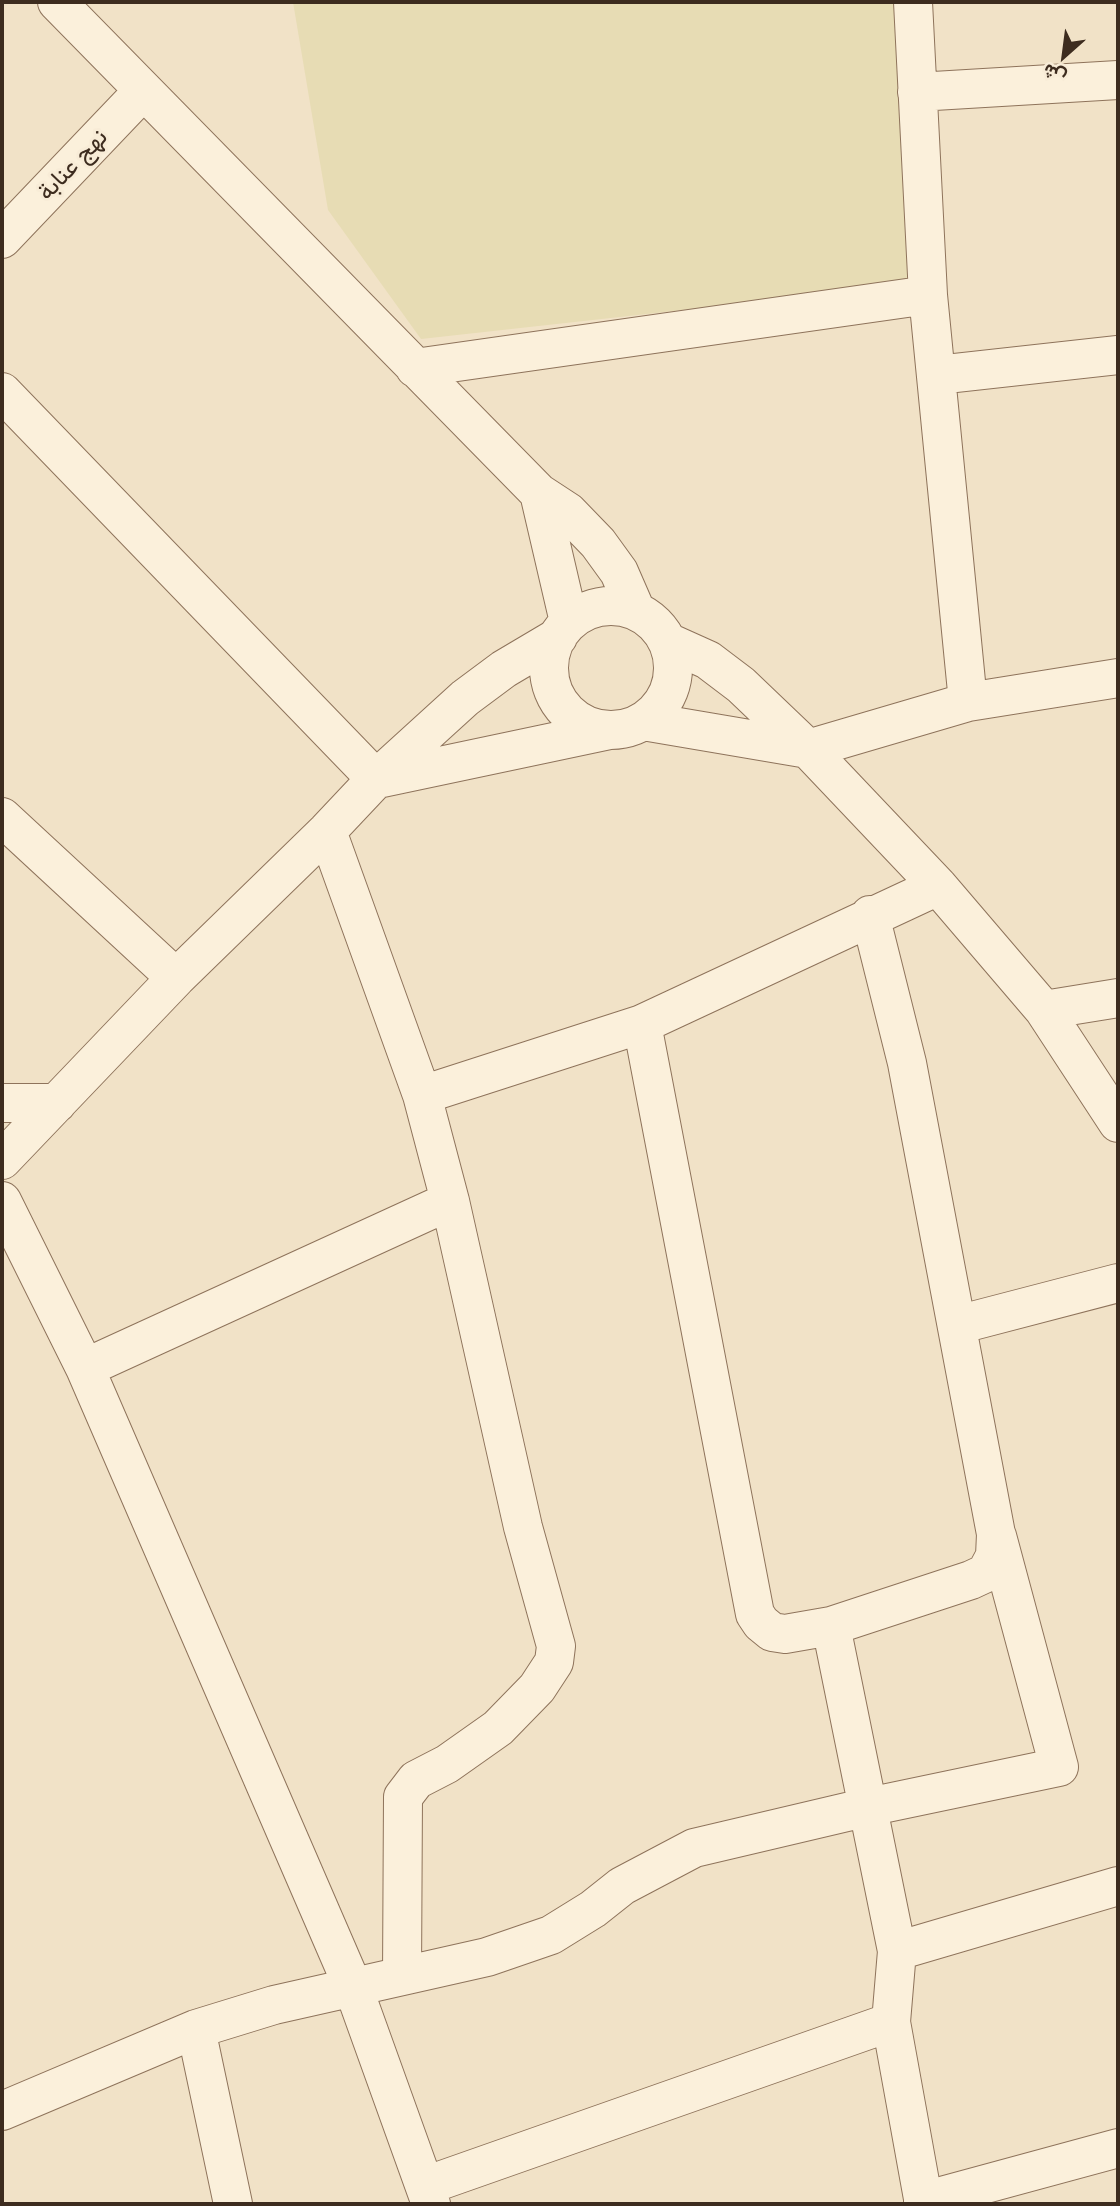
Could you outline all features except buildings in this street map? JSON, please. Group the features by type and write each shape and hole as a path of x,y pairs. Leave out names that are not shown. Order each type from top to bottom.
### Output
{"street":[{"path":"57,2 415,368 540,493 568,512 598,543 619,572 636,611"},
{"path":"913,2 928,295 968,702"},
{"path":"917,92 1118,80"},
{"name":"نهج عنابة","path":"2,239 143,92"},
{"path":"415,368 928,295"},
{"path":"937,375 1118,355"},
{"path":"2,392 376,779"},
{"path":"540,493 563,630 551,650 550,682 559,701 573,717 592,727 628,726 808,749 968,702 1118,678"},
{"path":"2,1160 176,978 327,831 376,779 465,698 503,669 563,630 584,612 601,607 619,606 636,611 650,619 668,642 674,672 671,687 655,712 628,726 376,779"},
{"path":"668,642 708,660 741,685 808,749 938,886 1044,1010 1118,1124"},
{"path":"2,817 176,978"},
{"path":"327,831 422,1095 450,1201 523,1527 556,1646 554,1662 537,1689 498,1728 447,1764 416,1780 402,1797 402,1976"},
{"path":"422,1095 642,1024 870,915 938,886"},
{"path":"2,2111 196,2029 274,2005 487,1957 551,1935 593,1909 622,1886 694,1848 1059,1766 996,1534 907,1063 870,915"},
{"path":"1044,1010 1118,998"},
{"path":"642,1024 755,1614 761,1623 772,1632 785,1634 831,1626 971,1580 986,1573 995,1556 996,1534"},
{"path":"2,1103 57,1103"},
{"path":"2,1201 85,1368 353,1987 428,2195 891,2022"},
{"path":"85,1368 450,1201"},
{"path":"957,1325 1118,1283"},
{"path":"831,1626 897,1951 891,2022 923,2202 1118,2148"},
{"path":"897,1951 1118,1886"},
{"path":"196,2029 233,2204"}],"shaded area":[{"path":"293,2 894,2 909,285 421,339 328,210"}]}
